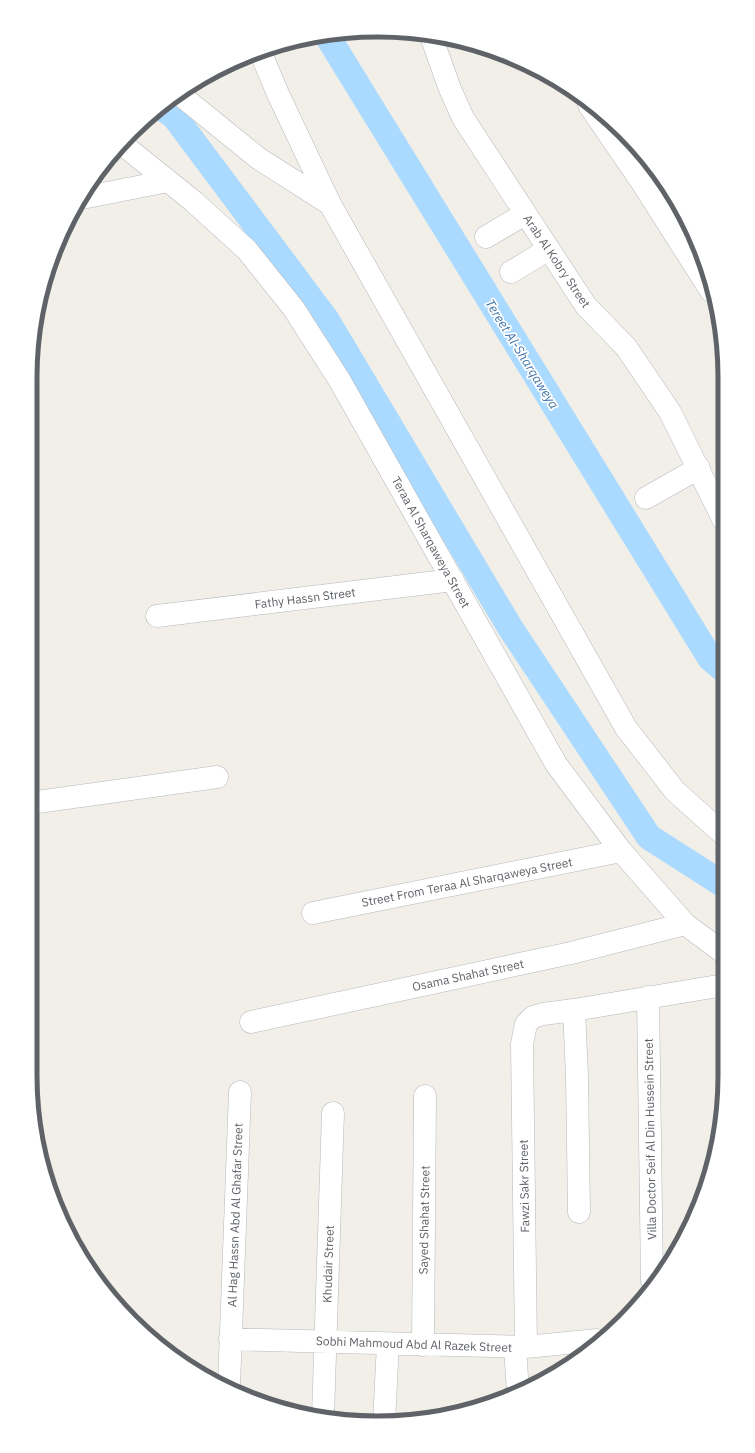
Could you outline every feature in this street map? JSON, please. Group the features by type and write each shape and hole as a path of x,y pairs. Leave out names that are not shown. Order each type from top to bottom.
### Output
{"street":[{"name":"Arab Al Kobry Street","path":"433,42 450,89 463,118 586,306 626,347 670,412 699,468 718,510"},
{"path":"263,57 278,94 330,204 626,728 675,791 718,829"},
{"path":"183,97 258,158 330,204"},
{"path":"600,119 702,275"},
{"name":"Teraa Al Sharqaweya Street","path":"126,148 193,201 247,250 294,309 340,381 556,764 621,851 685,924 718,949"},
{"path":"89,197 168,181"},
{"path":"643,184 657,183"},
{"path":"486,237 525,214"},
{"path":"511,272 548,249"},
{"path":"646,498 699,468"},
{"name":"Fathy Hassn Street","path":"157,616 453,580"},
{"path":"37,801 217,777"},
{"name":"Street From Teraa Al Sharqaweya Street","path":"313,913 621,851"},
{"name":"Osama Shahat Street","path":"250,1022 571,953 685,924"},
{"path":"579,1212 577,1076 574,1010 718,986"},
{"name":"Villa Doctor Seif Al Din Hussein Street","path":"648,997 652,1278"},
{"name":"Fawzi Sakr Street","path":"518,1385 520,1347 522,1044 526,1024 533,1017 543,1014 574,1010"},
{"name":"Al Hag Hassn Abd Al Ghafar Street","path":"229,1382 240,1092"},
{"name":"Sayed Shahat Street","path":"423,1345 425,1096"},
{"name":"Khudair Street","path":"323,1411 333,1113"},
{"name":"Sobhi Mahmoud Abd Al Razek Street","path":"230,1339 520,1347 592,1340"},
{"path":"384,1416 388,1344"}],"waterway":[{"name":"Tereet Al-Sharqaweya","path":"330,41 710,658 718,665"},
{"path":"166,110 174,116 326,319 511,629 649,837 718,881"}]}
